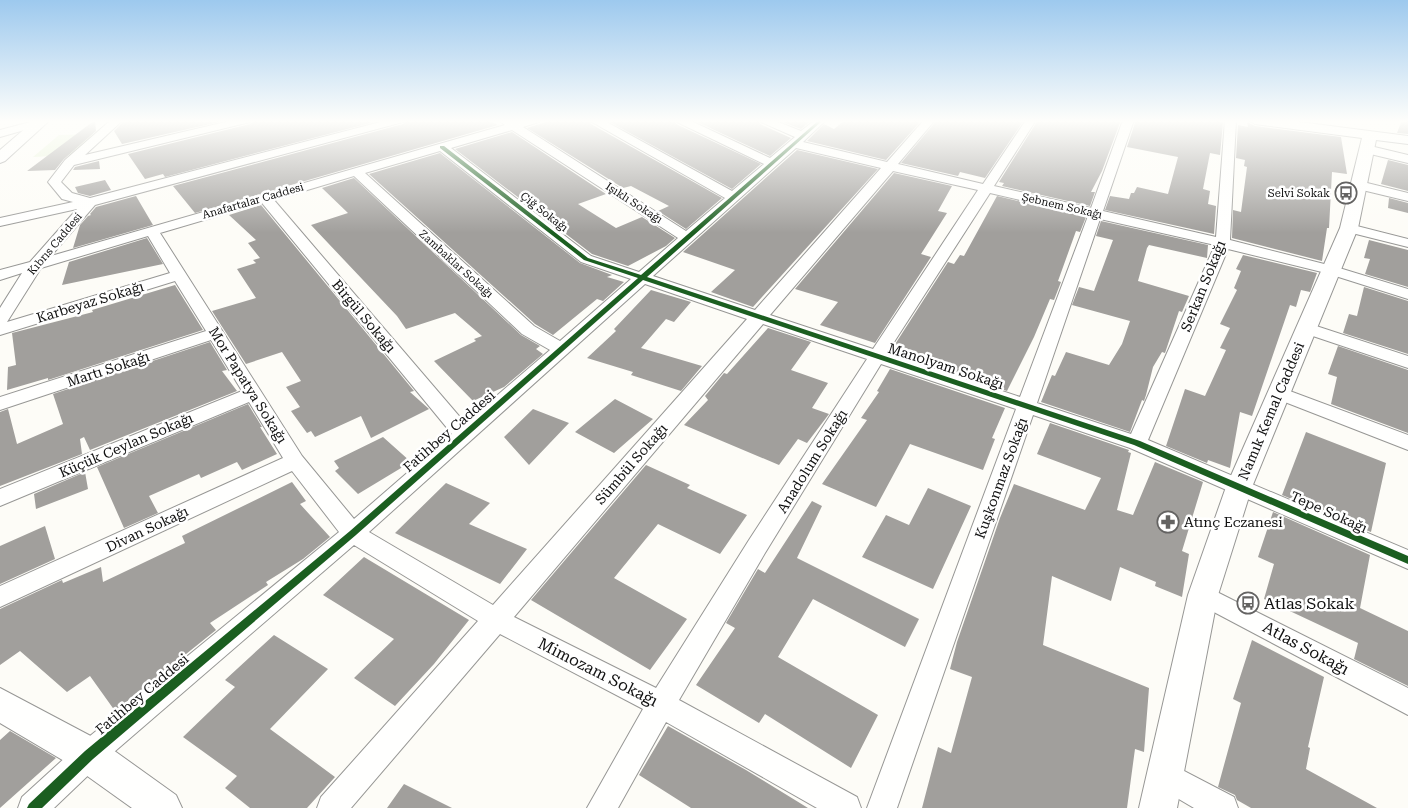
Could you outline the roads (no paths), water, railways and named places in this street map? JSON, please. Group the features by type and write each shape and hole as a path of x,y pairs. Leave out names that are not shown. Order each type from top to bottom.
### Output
{"street":[{"name":"Kıbrıs Caddesi","path":"0,322 35,264 90,202 67,196 54,182 75,158"},
{"path":"69,163 91,158"},
{"path":"0,222 90,202 257,158"},
{"name":"Anafartalar Caddesi","path":"0,275 405,158"},
{"name":"Çiğ Sokağı","path":"456,158 586,259 642,278"},
{"name":"Işıklı Sokağı","path":"563,158 687,238"},
{"path":"663,158 733,197"},
{"path":"760,158 771,163"},
{"name":"Fatihbey Caddesi","path":"33,808 89,755 353,533 777,158"},
{"name":"Şebnem Sokağı","path":"860,158 1331,270"},
{"name":"Sümbül Sokağı","path":"332,808 896,158"},
{"name":"Anadolum Sokağı","path":"602,808 660,704 877,356 1006,158"},
{"name":"Kuşkonmaz Sokağı","path":"882,808 1116,158"},
{"name":"Serkan Sokağı","path":"1137,443 1223,244 1229,158"},
{"name":"Namık Kemal Caddesi","path":"1158,808 1203,595 1239,487 1349,228 1365,158"},
{"name":"Zambaklar Sokağı","path":"356,172 528,330 561,349"},
{"path":"1359,185 1408,197"},
{"name":"Birgül Sokağı","path":"265,198 464,434"},
{"path":"1349,228 1408,243"},
{"name":"Mor Papatya Sokağı","path":"152,231 295,461 353,533"},
{"path":"1331,270 1408,294"},
{"name":"Karbeyaz Sokağı","path":"0,330 179,275"},
{"name":"Manolyam Sokağı","path":"642,278 1137,443 1239,487"},
{"path":"1307,328 1408,362"},
{"name":"Martı Sokağı","path":"0,404 216,333"},
{"name":"Küçük Ceylan Sokağı","path":"0,498 253,393"},
{"path":"1279,393 1408,443"},
{"name":"Divan Sokağı","path":"0,597 295,461"},
{"name":"Tepe Sokağı","path":"1239,487 1408,560"},
{"name":"Mimozam Sokağı","path":"353,533 495,619 660,704 846,808"},
{"name":"Atlas Sokağı","path":"1203,595 1408,702"},
{"path":"0,704 89,755 164,808"},
{"path":"1165,775 1223,808"}],"place":[{"name":"Selvi Sokak","path":"1346,193"},
{"name":"Atınç Eczanesi","path":"1168,522"},
{"name":"Atlas Sokak","path":"1248,603"}]}
